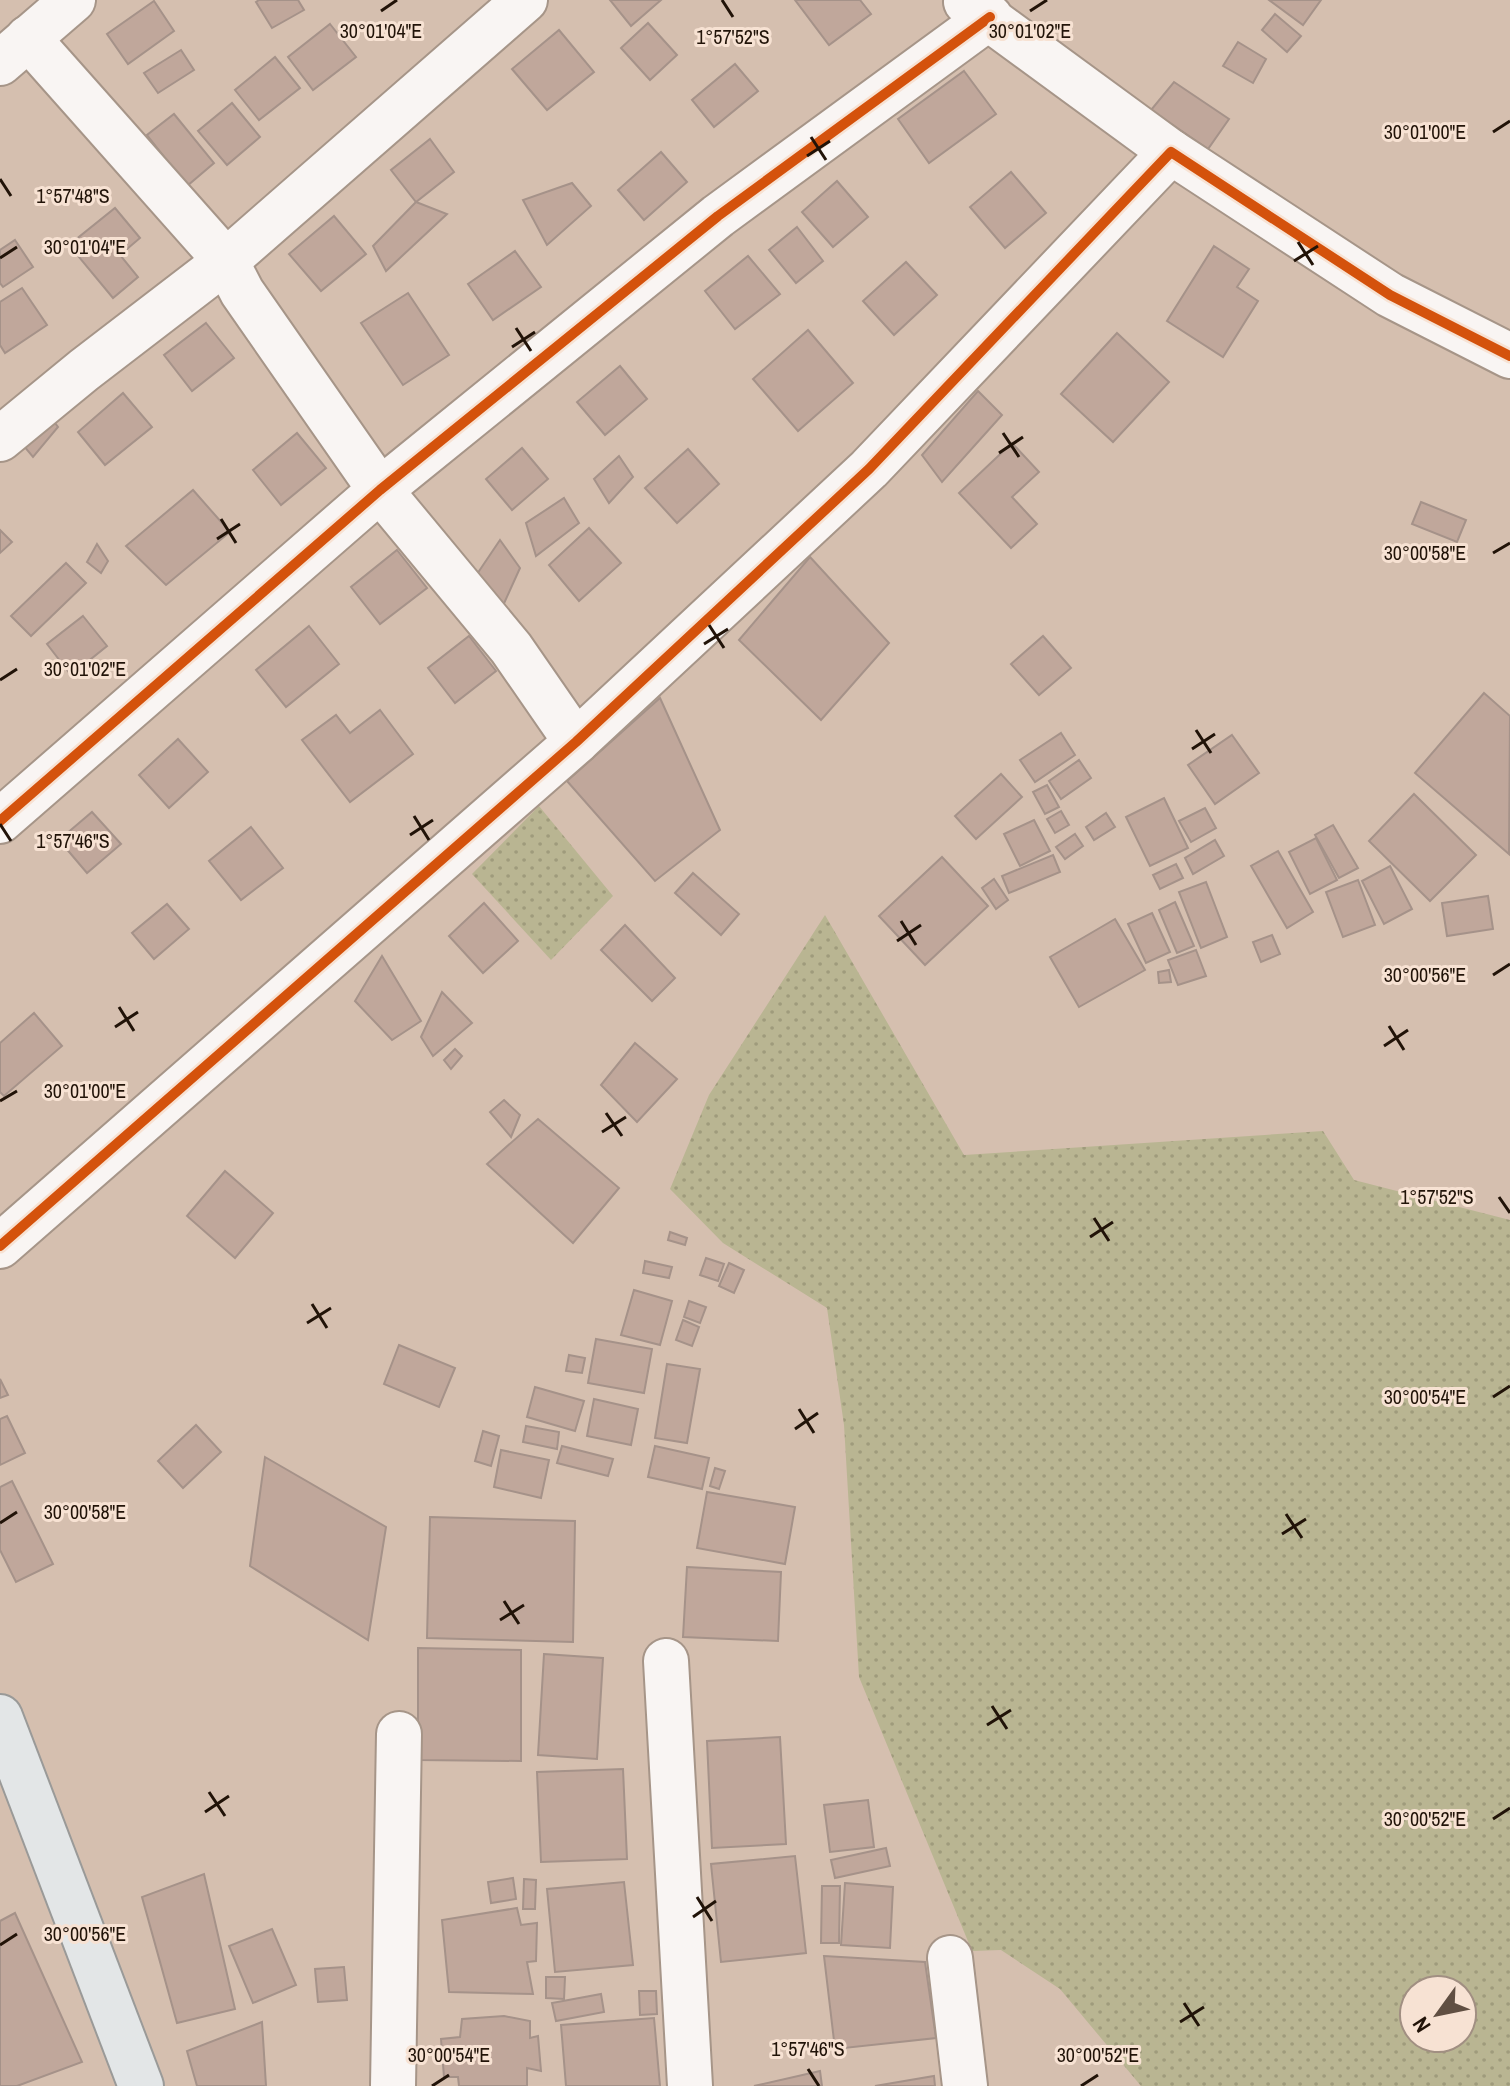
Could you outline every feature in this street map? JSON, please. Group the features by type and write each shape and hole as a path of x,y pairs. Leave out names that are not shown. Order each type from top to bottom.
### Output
{"main road":[{"path":"0,1717 141,2086"}],"street":[{"path":"73,0 14,50 226,261 259,317 380,490 511,648 576,742"},
{"path":"0,439 226,261 525,0"},
{"path":"0,821 380,490 976,9 1171,152 1390,295 1510,356"},
{"path":"0,1246 576,742 869,469 1171,152"},
{"path":"666,1661 690,2086"},
{"path":"393,2086 399,1734"},
{"path":"950,1958 965,2086"}],"shaded area":[{"path":"539,806 613,896 551,960 472,874"},
{"path":"825,915 964,1155 1323,1131 1354,1180 1510,1220 1510,2086 1141,2086 1060,1989 1001,1950 972,1951 859,1677 844,1425 827,1308 723,1243 670,1189 709,1095"}],"building":[{"path":"298,0 304,10 272,28 256,2"},
{"path":"610,0 661,0 631,26"},
{"path":"795,0 860,0 871,14 829,45"},
{"path":"1269,0 1321,0 1303,25"},
{"path":"154,1 174,31 128,64 107,34"},
{"path":"1275,14 1301,36 1287,52 1262,30"},
{"path":"648,23 677,55 650,80 621,48"},
{"path":"330,24 356,57 313,90 288,57"},
{"path":"559,30 594,72 547,110 512,69"},
{"path":"1238,42 1266,59 1253,83 1223,66"},
{"path":"181,50 194,70 158,93 144,73"},
{"path":"275,57 300,88 259,120 235,90"},
{"path":"735,64 758,91 714,127 692,100"},
{"path":"964,71 996,114 929,163 898,119"},
{"path":"1174,82 1229,119 1208,149 1151,110"},
{"path":"232,103 260,137 227,165 198,131"},
{"path":"174,114 214,163 187,186 147,135"},
{"path":"430,139 454,172 416,202 391,170"},
{"path":"661,152 687,182 644,220 618,190"},
{"path":"1011,172 1046,213 1005,248 970,207"},
{"path":"837,181 868,217 833,247 802,212"},
{"path":"572,183 591,206 547,245 523,200"},
{"path":"416,202 447,214 386,271 373,246"},
{"path":"115,208 140,238 120,255 138,277 113,298 69,245"},
{"path":"334,216 366,254 321,291 289,254"},
{"path":"797,227 823,261 796,283 769,250"},
{"path":"15,240 33,267 3,287 0,283 0,250"},
{"path":"1214,246 1249,269 1237,287 1258,301 1223,357 1167,321"},
{"path":"515,251 541,287 493,320 468,284"},
{"path":"748,256 780,294 735,329 705,291"},
{"path":"906,262 937,295 894,335 863,301"},
{"path":"22,288 47,325 5,353 0,345 0,302"},
{"path":"408,293 449,355 403,385 361,323"},
{"path":"206,323 234,358 192,391 164,355"},
{"path":"808,330 853,383 798,431 753,379"},
{"path":"1117,333 1169,382 1113,442 1061,394"},
{"path":"620,366 647,399 605,435 577,402"},
{"path":"978,391 1002,415 942,482 922,455"},
{"path":"123,393 152,427 105,465 78,432"},
{"path":"49,415 58,427 33,457 18,439"},
{"path":"297,433 326,468 281,505 253,470"},
{"path":"1012,443 1039,472 1012,497 1037,524 1011,548 959,493"},
{"path":"522,448 548,479 512,510 486,479"},
{"path":"688,449 719,484 677,523 645,488"},
{"path":"619,456 633,477 609,503 594,479"},
{"path":"193,490 230,532 166,585 126,546"},
{"path":"564,498 579,523 536,556 526,523"},
{"path":"1421,502 1466,520 1457,542 1412,524"},
{"path":"589,528 621,563 579,601 549,565"},
{"path":"0,530 12,542 0,553"},
{"path":"500,540 520,568 501,610 471,583"},
{"path":"97,544 108,561 101,573 87,562"},
{"path":"397,550 427,588 380,624 351,587"},
{"path":"810,557 889,643 821,720 739,640"},
{"path":"66,563 86,583 31,636 11,616"},
{"path":"83,616 107,646 71,675 47,644"},
{"path":"309,626 339,664 286,707 256,670"},
{"path":"469,636 496,671 455,703 428,668"},
{"path":"1043,636 1071,668 1039,695 1011,664"},
{"path":"1484,693 1510,716 1509,854 1415,773"},
{"path":"660,698 720,830 655,881 567,781"},
{"path":"380,710 413,754 350,802 302,740 336,715 350,733"},
{"path":"1061,733 1075,755 1035,782 1020,760"},
{"path":"1232,735 1259,773 1215,804 1188,765"},
{"path":"178,739 208,772 169,808 139,775"},
{"path":"1079,760 1091,778 1061,799 1049,781"},
{"path":"1001,774 1022,797 976,839 955,816"},
{"path":"1047,785 1059,807 1045,814 1033,792"},
{"path":"1414,794 1476,855 1430,901 1369,841"},
{"path":"1164,798 1188,848 1150,866 1126,817"},
{"path":"1205,808 1216,828 1191,842 1179,821"},
{"path":"1061,811 1069,825 1055,833 1047,819"},
{"path":"92,812 121,844 87,873 59,840"},
{"path":"1106,813 1115,827 1094,840 1086,827"},
{"path":"1034,820 1050,851 1020,866 1004,834"},
{"path":"1333,825 1358,868 1339,878 1315,835"},
{"path":"251,827 283,868 241,900 209,861"},
{"path":"1075,834 1083,846 1065,859 1056,847"},
{"path":"1316,838 1337,880 1310,894 1289,852"},
{"path":"1215,840 1224,856 1193,874 1185,858"},
{"path":"1278,851 1313,912 1287,928 1251,866"},
{"path":"1053,855 1060,872 1009,893 1002,876"},
{"path":"942,857 988,906 925,965 879,916"},
{"path":"1176,864 1183,878 1160,889 1153,875"},
{"path":"1390,866 1412,909 1384,924 1362,881"},
{"path":"693,873 739,914 721,935 675,893"},
{"path":"994,879 1008,900 996,909 982,888"},
{"path":"1358,880 1375,925 1343,937 1326,892"},
{"path":"1206,882 1227,937 1201,948 1179,892"},
{"path":"1488,896 1493,929 1447,936 1442,903"},
{"path":"1175,902 1194,946 1177,953 1159,910"},
{"path":"484,903 518,941 483,973 449,936"},
{"path":"167,904 189,929 154,959 132,933"},
{"path":"1152,913 1170,952 1146,963 1128,924"},
{"path":"1115,919 1145,970 1079,1007 1050,957"},
{"path":"625,925 675,978 652,1001 601,950"},
{"path":"1272,935 1280,954 1261,962 1253,942"},
{"path":"1196,950 1206,976 1178,985 1168,960"},
{"path":"382,956 421,1021 392,1040 355,1001"},
{"path":"1169,970 1171,982 1159,983 1158,972"},
{"path":"442,992 472,1023 433,1056 421,1037"},
{"path":"34,1013 62,1046 4,1096 0,1092 0,1043"},
{"path":"635,1043 677,1079 637,1122 601,1085"},
{"path":"455,1049 462,1056 451,1069 444,1060"},
{"path":"504,1100 520,1115 511,1137 490,1112"},
{"path":"538,1119 619,1188 573,1243 487,1164"},
{"path":"225,1171 273,1213 235,1258 187,1216"},
{"path":"670,1232 687,1238 685,1245 668,1240"},
{"path":"706,1258 724,1264 718,1281 700,1275"},
{"path":"645,1261 672,1267 669,1278 643,1273"},
{"path":"729,1263 744,1270 734,1293 719,1286"},
{"path":"634,1290 672,1301 660,1345 621,1335"},
{"path":"689,1301 706,1307 700,1323 684,1317"},
{"path":"683,1320 699,1327 692,1346 676,1340"},
{"path":"596,1339 652,1349 644,1393 588,1383"},
{"path":"399,1345 455,1368 439,1407 384,1384"},
{"path":"569,1355 585,1358 582,1373 566,1371"},
{"path":"667,1364 700,1369 687,1443 655,1438"},
{"path":"0,1379 8,1395 0,1398"},
{"path":"535,1387 584,1401 575,1431 527,1417"},
{"path":"594,1399 638,1409 631,1445 587,1436"},
{"path":"7,1416 25,1453 0,1465 0,1419"},
{"path":"196,1425 221,1452 183,1488 158,1461"},
{"path":"526,1426 559,1432 557,1449 523,1442"},
{"path":"483,1431 499,1436 491,1466 475,1461"},
{"path":"562,1446 613,1459 608,1476 557,1463"},
{"path":"655,1446 709,1458 702,1489 648,1477"},
{"path":"501,1450 549,1460 541,1498 494,1487"},
{"path":"265,1457 386,1527 368,1640 250,1566"},
{"path":"715,1468 725,1471 719,1489 710,1486"},
{"path":"12,1481 53,1564 16,1582 0,1550 0,1487"},
{"path":"707,1492 795,1507 785,1564 697,1548"},
{"path":"430,1517 575,1521 573,1642 427,1638"},
{"path":"687,1567 781,1572 778,1641 683,1637"},
{"path":"418,1648 521,1650 521,1761 418,1760"},
{"path":"544,1654 603,1658 597,1759 538,1755"},
{"path":"780,1737 786,1844 712,1848 707,1741"},
{"path":"623,1769 627,1859 541,1862 537,1772"},
{"path":"868,1800 874,1847 830,1852 824,1805"},
{"path":"886,1848 890,1866 835,1878 831,1860"},
{"path":"795,1856 806,1953 721,1962 711,1864"},
{"path":"204,1874 235,2009 177,2023 142,1897"},
{"path":"513,1878 516,1899 491,1903 488,1882"},
{"path":"524,1879 536,1880 535,1909 523,1909"},
{"path":"624,1882 633,1965 555,1972 547,1889"},
{"path":"845,1883 893,1887 890,1948 841,1945"},
{"path":"822,1886 840,1886 839,1943 821,1943"},
{"path":"517,1908 521,1925 537,1923 536,1961 527,1962 533,1994 449,1992 442,1920"},
{"path":"15,1913 82,2062 17,2086 0,2086 0,1921"},
{"path":"272,1929 296,1985 253,2003 229,1946"},
{"path":"824,1956 925,1962 936,2038 835,2049"},
{"path":"344,1967 347,2000 318,2002 315,1969"},
{"path":"546,1977 565,1977 564,1999 546,1998"},
{"path":"639,1991 656,1991 657,2014 640,2015"},
{"path":"601,1994 604,2012 556,2021 552,2003"},
{"path":"504,2016 530,2021 530,2038 538,2036 541,2071 527,2068 527,2086 459,2086 458,2077 444,2077 441,2039 460,2037 462,2019"},
{"path":"654,2018 660,2086 566,2086 561,2025"},
{"path":"262,2022 266,2086 197,2086 187,2051"},
{"path":"820,2071 822,2086 754,2086"},
{"path":"934,2076 935,2086 875,2086"}],"cycle path":[{"path":"0,821 380,490 718,216 990,17"},
{"path":"0,1246 576,742 869,469 1171,152 1390,295 1510,356"}]}
